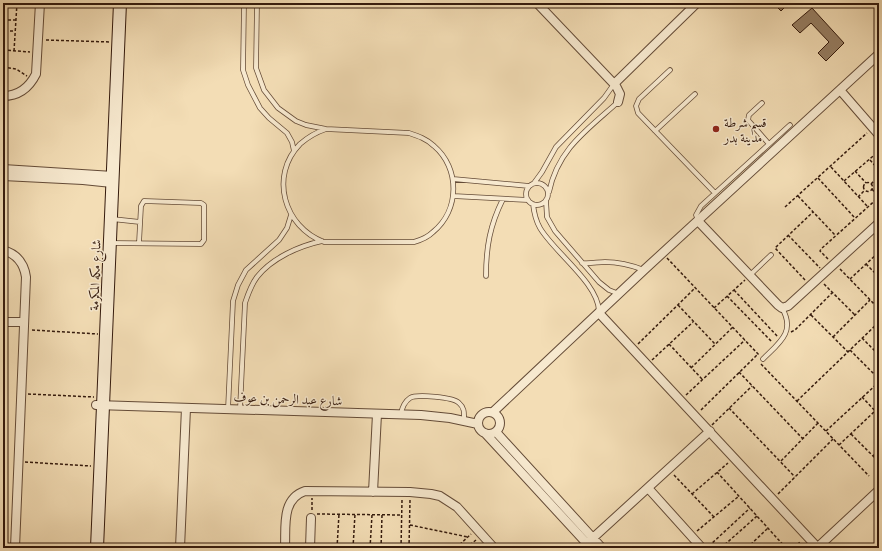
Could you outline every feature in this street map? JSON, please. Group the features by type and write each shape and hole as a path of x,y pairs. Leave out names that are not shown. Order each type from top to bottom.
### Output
{"street":[{"path":"3,96 11,96 27,88 36,74 40,3"},
{"name":"شارع مكه المكرمة","path":"90,548 93,466 111,219 109,179 112,3"},
{"name":"شارع مكه المكرمة","path":"97,548 98,334 120,3"},
{"path":"537,3 614,84 620,94 618,102"},
{"path":"614,84 697,3"},
{"path":"493,412 644,270 879,54"},
{"path":"840,90 879,135"},
{"path":"4,174 109,179"},
{"path":"698,221 782,308 788,306 879,222"},
{"path":"3,250 16,256 25,269 26,277 16,548"},
{"path":"599,313 818,548 879,490"},
{"path":"3,322 24,326"},
{"name":"شارع عبد الرحمن بن عوف","path":"98,402 186,408 401,414 435,416 464,420 478,424"},
{"path":"180,548 186,408"},
{"path":"485,433 491,434 496,432 499,428 500,420 498,415 493,412 488,412 481,415 478,424 481,430 588,544 602,548"},
{"path":"373,492 377,414"},
{"path":"588,544 709,430"},
{"path":"496,432 588,544"},
{"path":"648,488 702,548"},
{"path":"285,548 288,507 290,502 299,493 305,491 406,492 431,494 449,501 457,507 494,548"},
{"path":"310,548 311,518"}],"lane":[{"path":"244,3 243,70 248,85 260,108 269,118 287,133 292,142 294,151"},
{"path":"240,410 245,303 256,278 277,260 294,250 311,243 322,241 414,242 424,238 441,225 447,216 453,196 453,179 449,166 442,154 433,145 422,138 409,133 326,129 306,125 286,115 270,99 264,90 256,68 257,3"},
{"path":"670,70 639,99 636,106 638,113 715,193"},
{"path":"528,200 526,192 529,186 542,172 556,147 604,98 614,84"},
{"path":"655,132 694,94"},
{"path":"618,102 578,138 566,152 556,168 546,201 547,217 550,224 604,287 620,294"},
{"path":"762,103 749,115 748,120 769,144"},
{"path":"698,221 696,215 698,209 790,125"},
{"path":"322,241 304,231 291,215 284,194 284,183 287,166 294,151 308,137 326,129"},
{"path":"453,179 529,186"},
{"path":"534,182 542,183 548,192"},
{"path":"453,196 528,200 533,204 542,204 546,201"},
{"path":"486,276 487,242 493,220 502,199"},
{"path":"110,243 202,244 204,240 205,206 201,203 145,200 140,206 139,243"},
{"path":"533,204 534,212 540,228 590,288 597,300 599,313"},
{"path":"228,409 233,301 238,285 246,270 279,240 287,228 291,215"},
{"path":"111,219 140,222"},
{"path":"750,276 771,255"},
{"path":"582,263 590,264 604,262 628,264 644,270"},
{"path":"762,361 782,341 786,333 788,324 786,315 782,308"},
{"path":"401,414 404,405 410,398 415,396 455,399 459,402 464,412 464,420"}],"path":[{"path":"14,51 17,3"},
{"path":"3,20 16,20"},
{"path":"3,39 4,31 15,32"},
{"path":"38,40 111,42"},
{"path":"3,50 38,52"},
{"path":"3,67 16,69 32,81"},
{"path":"785,208 873,128"},
{"path":"844,181 879,151"},
{"path":"869,159 879,170"},
{"path":"830,166 868,207"},
{"path":"855,171 866,183 871,184"},
{"path":"3,211 4,174"},
{"path":"871,184 879,176"},
{"path":"818,178 855,218"},
{"path":"865,190 864,186 866,183"},
{"path":"871,184 872,189 879,197 820,250 879,309"},
{"path":"858,196 865,190 868,191 872,189"},
{"path":"798,196 835,236"},
{"path":"810,285 775,248 788,234 813,212"},
{"path":"788,234 833,292 855,315"},
{"path":"850,279 879,252"},
{"path":"663,254 758,354 762,361 818,424 869,476"},
{"path":"866,264 879,277"},
{"path":"714,308 750,276"},
{"path":"633,349 695,288"},
{"path":"734,290 782,341"},
{"path":"786,333 792,332 833,292"},
{"path":"727,296 776,346"},
{"path":"833,337 870,300"},
{"path":"678,305 715,344"},
{"path":"811,314 848,352"},
{"path":"648,365 693,322"},
{"path":"797,401 879,322"},
{"path":"24,326 98,334"},
{"path":"691,368 733,328"},
{"path":"862,338 879,355"},
{"path":"681,400 745,340"},
{"path":"669,344 702,380"},
{"path":"826,431 879,380 850,350"},
{"path":"695,416 758,354"},
{"path":"739,372 803,439"},
{"path":"709,430 752,386"},
{"path":"21,394 98,402"},
{"path":"862,397 879,415"},
{"path":"729,408 795,477"},
{"path":"840,446 875,411"},
{"path":"781,462 818,424"},
{"path":"851,434 879,462"},
{"path":"772,499 833,439"},
{"path":"873,456 879,450"},
{"path":"692,494 734,458"},
{"path":"19,462 93,466"},
{"path":"668,469 714,517"},
{"path":"717,472 786,548"},
{"path":"312,491 312,514 401,515"},
{"path":"401,548 401,515 406,492"},
{"path":"406,492 410,525 409,548"},
{"path":"691,536 739,496"},
{"path":"707,548 750,508"},
{"path":"338,548 339,514"},
{"path":"353,548 355,514"},
{"path":"370,548 372,514"},
{"path":"381,548 382,515"},
{"path":"721,548 757,516"},
{"path":"410,525 468,537"},
{"path":"747,548 768,528"},
{"path":"456,548 468,537 479,532"},
{"path":"466,548 479,532"},
{"path":"794,548 807,535"}],"building":[{"path":"773,3 789,3 781,11"},
{"path":"812,8 844,43 826,61 818,53 829,42 811,23 800,33 792,25"}],"place":[{"name":"قسم شرطة مدينة بدر","path":"716,129"}]}
